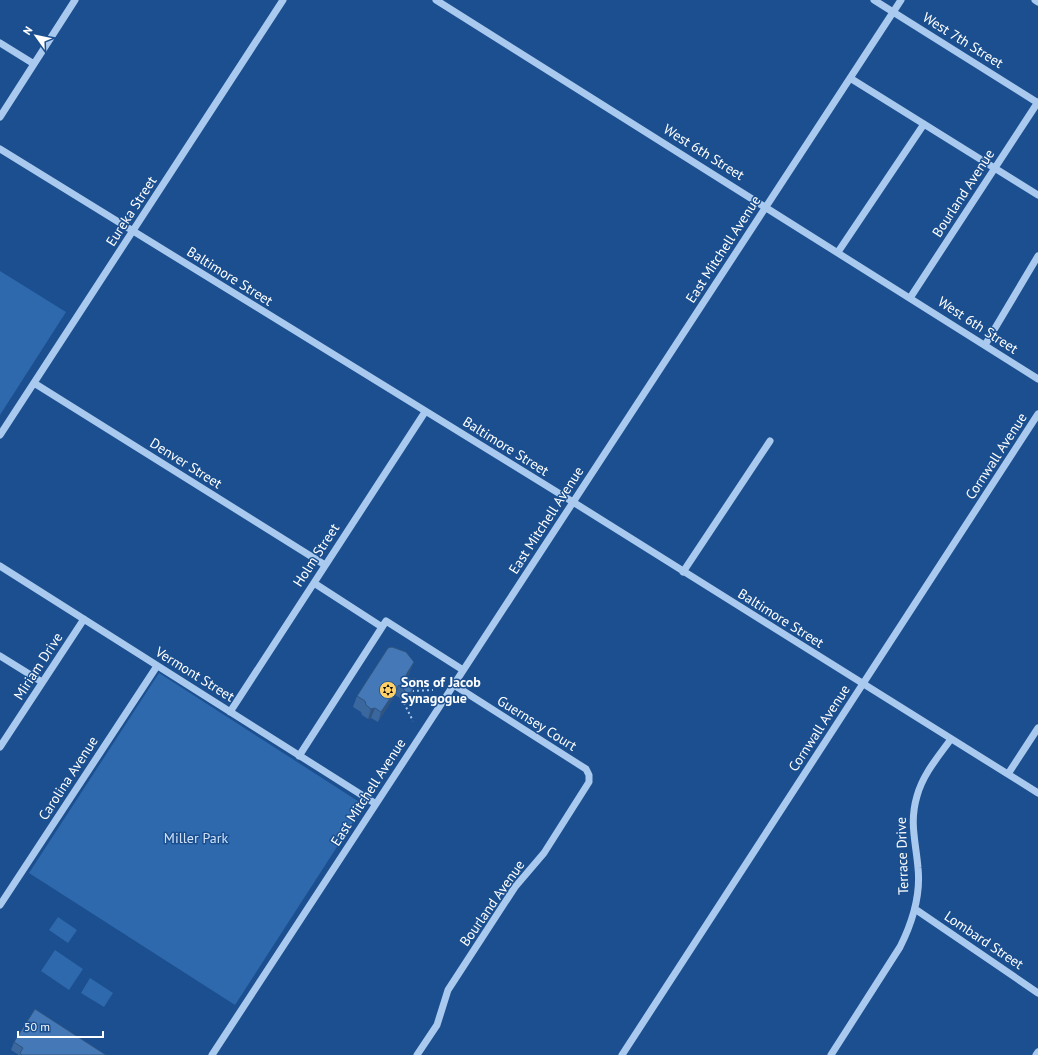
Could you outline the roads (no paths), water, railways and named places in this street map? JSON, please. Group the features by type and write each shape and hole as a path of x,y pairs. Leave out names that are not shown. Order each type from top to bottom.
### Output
{"street":[{"path":"0,117 75,0"},
{"name":"Eureka Street","path":"0,435 283,0"},
{"name":"West 6th Street","path":"436,0 1038,379"},
{"name":"West 7th Street","path":"874,0 1038,102"},
{"name":"East Mitchell Avenue","path":"212,1055 901,0"},
{"path":"0,43 34,64"},
{"path":"850,78 1038,195"},
{"name":"Bourland Avenue","path":"910,298 1038,102"},
{"path":"838,252 924,124"},
{"name":"Baltimore Street","path":"0,149 573,502 1038,792"},
{"path":"984,345 1038,256"},
{"name":"Denver Street","path":"34,383 325,565"},
{"name":"Holm Street","path":"230,712 425,412"},
{"name":"Cornwall Avenue","path":"622,1055 1038,414"},
{"path":"683,572 770,441"},
{"name":"Vermont Street","path":"0,566 376,804"},
{"path":"314,583 382,627"},
{"name":"Miriam Drive","path":"0,747 84,619"},
{"path":"299,756 386,621 464,670"},
{"path":"0,656 42,682"},
{"name":"Carolina Avenue","path":"0,905 157,666"},
{"name":"Guernsey Court","path":"454,685 586,769"},
{"path":"1008,774 1038,728"},
{"name":"Terrace Drive","path":"831,1055 900,947 907,932 915,908 918,884 918,868 912,824 917,795 929,768 951,739"},
{"name":"Bourland Avenue","path":"417,1055 437,1025 448,990 516,887 544,853 589,782 589,775 586,769"},
{"name":"Lombard Street","path":"915,908 1038,993"}],"place":[{"name":"Sons of Jacob Synagogue","path":"388,690"}],"park label":[{"name":"Miller Park","path":"196,838"}]}
